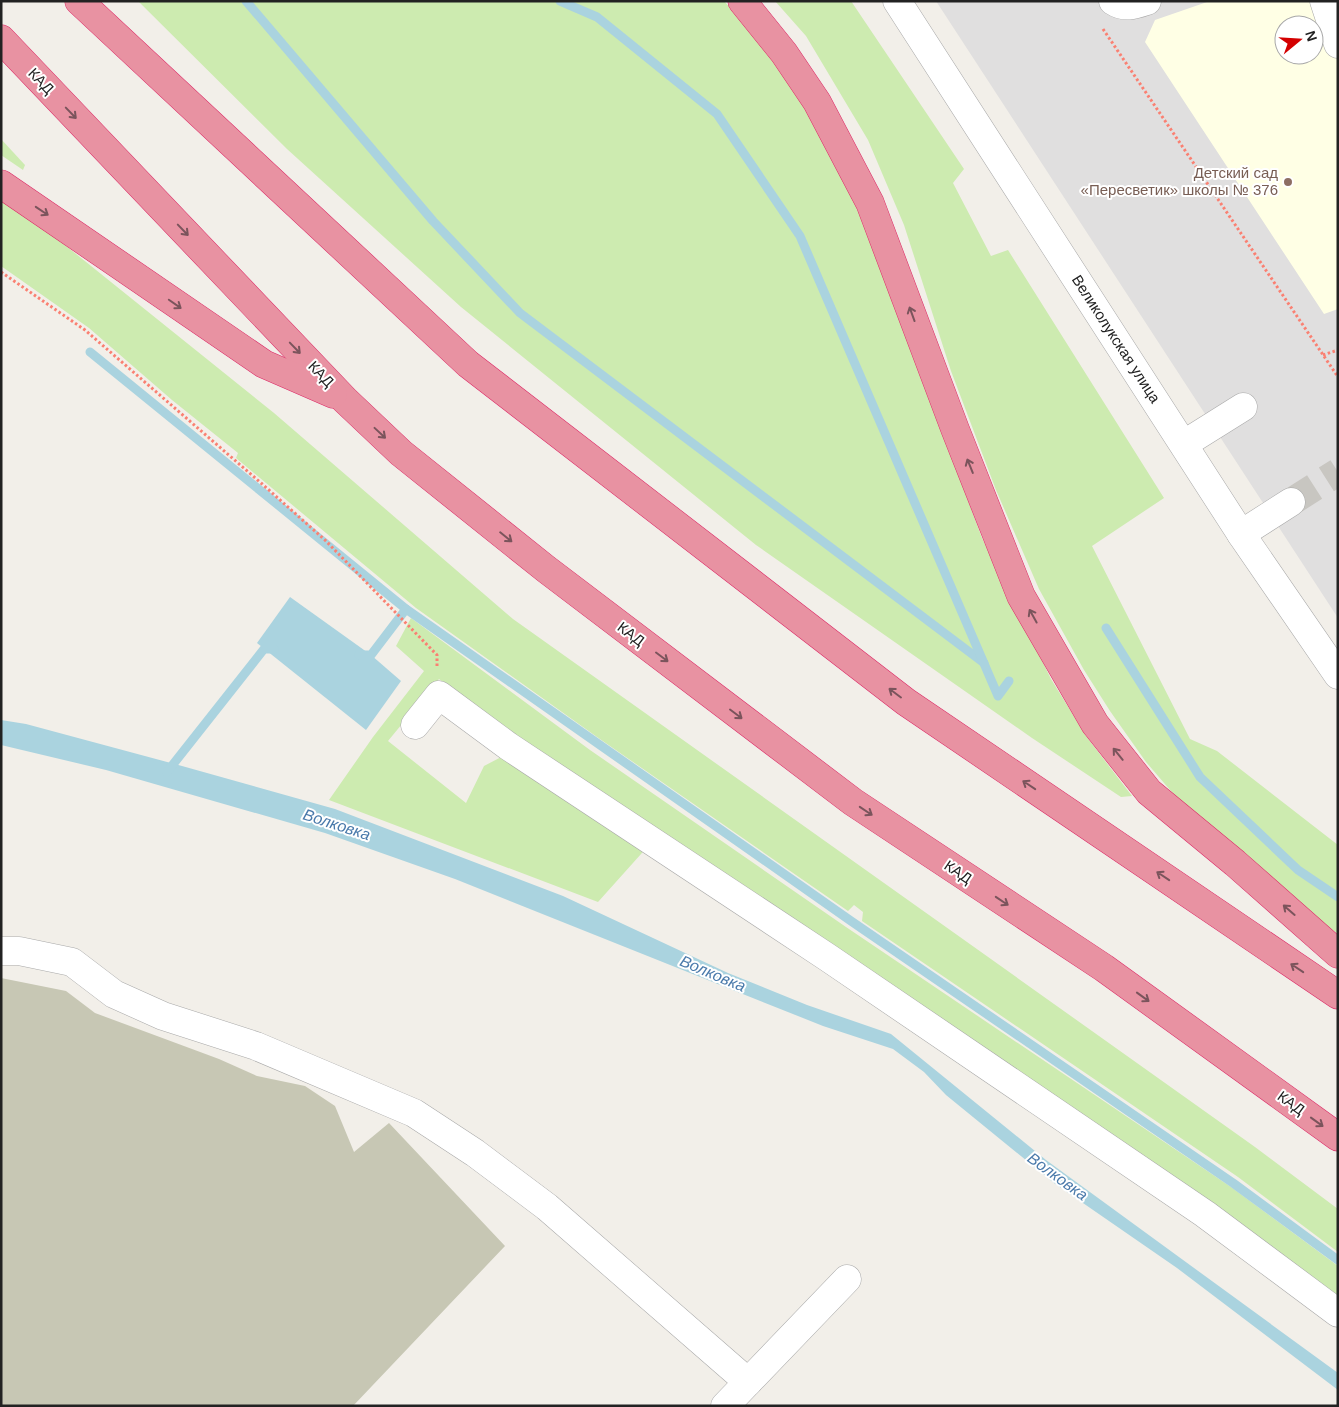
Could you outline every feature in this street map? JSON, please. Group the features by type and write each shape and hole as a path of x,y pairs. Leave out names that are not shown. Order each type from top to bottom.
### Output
{"highway":[{"path":"78,1 468,364 906,702 1338,995"},
{"path":"742,1 784,54 817,102 870,203 955,429 1021,596 1095,724 1149,792 1235,863 1338,954"},
{"name":"КАД","path":"1,39 345,400 401,453 546,569 853,802 1104,968 1338,1137"},
{"path":"1,184 264,364 345,400"}],"street":[{"name":"Великолукская улица","path":"897,1 1241,534 1338,675"},
{"path":"1113,1 1123,6 1131,6 1147,1"},
{"path":"1324,1 1338,44"},
{"path":"1184,444 1243,407"},
{"path":"1241,534 1291,502"},
{"path":"415,725 439,695 508,746 827,957 1197,1208 1338,1313"},
{"path":"1,951 19,951 72,962 114,994 163,1016 256,1046 414,1113 475,1153 547,1207 748,1382"},
{"path":"725,1406 848,1279"}],"path":[{"path":"1101,26 1338,377"},
{"path":"1,272 85,330 261,482 325,540 437,655 439,695"},
{"path":"1323,355 1338,350"}],"shaded area":[{"path":"936,1 1338,1 1338,618"},
{"name":"Детский сад «Пересветик» школы № 376","path":"1210,1 1338,1 1338,309 1324,314 1145,42 1155,20"},
{"path":"1,978 66,991 95,1013 219,1059 257,1076 305,1086 335,1106 354,1152 389,1123 505,1246 353,1406 1,1406"}],"green space":[{"path":"138,1 724,1 749,28 807,107 859,208 982,538 1051,679 1086,736 1132,796 1121,797 1032,738 756,545 461,307 287,149"},
{"path":"775,1 851,1 964,169 953,183 991,256 1008,250 1164,498 1092,546 1190,739 1217,751 1338,845 1338,934 1262,878 1195,819 1146,762 1084,670 1039,589 996,490 951,371 904,225 868,140 806,36"},
{"path":"1,139 25,165 23,170 1,155"},
{"path":"1,199 45,229 274,413 513,619 1255,1147 1338,1209 1338,1252 1238,1177 862,921 863,912 854,905 848,911 597,737 416,608 236,458 238,453 172,400 89,328 1,266"},
{"path":"411,618 590,750 846,927 1231,1187 1338,1266 1338,1303 518,739 439,679 388,741 466,803 484,766 507,754 650,844 598,902 329,800 373,737 424,671 396,646"}],"water":[{"path":"290,597 371,655 401,681 366,730 257,643"},
{"name":"Волковка","path":"1,720 26,724 335,809 563,896 728,973 807,1005 891,1034 1046,1160 1338,1373 1338,1390 1177,1268 1054,1183 946,1095 924,1072 893,1049 823,1026 455,879 325,833 106,770 1,745"}],"waterway":[{"path":"246,1 433,221 520,313 984,663"},
{"path":"560,1 597,17 717,114 800,236 998,696 1009,681"},
{"path":"90,352 406,609 851,921 1233,1183 1338,1260"},
{"path":"359,655 371,655 406,609"},
{"path":"1106,628 1200,777 1298,870 1338,897"},
{"path":"167,772 264,649 274,649"}],"tunnel":[{"path":"1291,502 1338,472"}],"place":[{"name":"Детский сад «Пересветик» школы № 376","path":"1288,182"}]}
